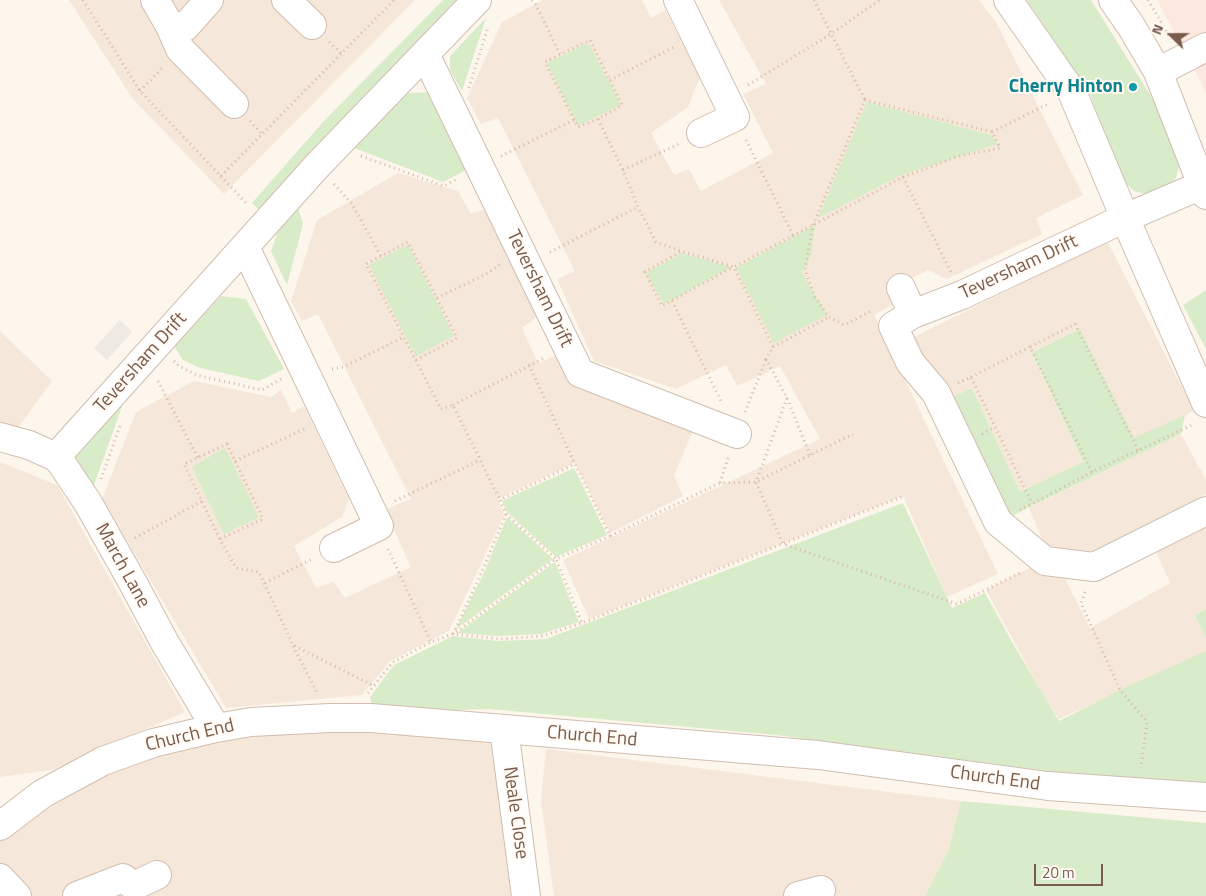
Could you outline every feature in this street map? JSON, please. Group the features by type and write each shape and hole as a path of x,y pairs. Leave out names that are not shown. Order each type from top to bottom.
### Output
{"street":[{"path":"155,0 175,37 234,104"},
{"path":"175,37 209,0"},
{"path":"286,0 312,25"},
{"path":"678,0 730,107 701,133"},
{"path":"1008,0 1072,92 1125,218 1202,413"},
{"name":"Teversham Drift","path":"903,320 962,295 1125,218 1204,190 1158,72 1113,0"},
{"name":"Teversham Drift","path":"56,457 340,141 425,54 483,12"},
{"path":"1158,72 1194,53"},
{"name":"Teversham Drift","path":"425,54 580,374 737,434"},
{"path":"245,247 375,519 334,548"},
{"path":"901,288 903,320 910,362 936,393 998,522 1045,561 1094,567 1206,510"},
{"path":"0,437 28,445 56,457"},
{"name":"March Lane","path":"56,457 88,503 165,643 216,728"},
{"name":"Church End","path":"0,826 42,794 103,761 153,743 251,722 330,718 371,718 818,755 1048,786 1206,797"},
{"name":"Neale Close","path":"504,729 526,896"},
{"path":"77,896 123,878 134,886 157,876"},
{"path":"0,878 17,896"}],"path":[{"path":"83,0 140,91 266,224"},
{"path":"220,176 394,0"},
{"path":"532,0 560,54"},
{"path":"814,0 865,100 992,132 1072,92"},
{"path":"793,235 730,107 880,0"},
{"path":"1148,0 1194,53"},
{"path":"452,109 467,96 483,12"},
{"path":"140,91 175,37"},
{"path":"590,40 610,80 622,105 578,128 545,62 590,40"},
{"path":"610,80 679,45 699,44"},
{"path":"865,100 813,225 805,270 815,298 830,317 844,325 873,310 903,320"},
{"path":"598,118 656,242 734,267 773,347"},
{"path":"340,141 352,152 444,186 479,164 503,155 574,120"},
{"path":"681,251 645,272 662,306 903,177 958,156 1000,148 992,132"},
{"path":"623,170 701,133"},
{"path":"317,166 352,204 381,256"},
{"path":"903,177 962,295"},
{"path":"437,298 523,257 638,207"},
{"path":"416,360 458,338 408,242 366,264 441,409 453,405 567,347"},
{"path":"672,300 737,434"},
{"path":"810,455 787,398 766,359 773,347 830,317"},
{"path":"936,393 1075,324 1138,450"},
{"path":"160,343 179,366 196,376 262,390 305,370 343,367 404,337"},
{"path":"1030,347 1092,472"},
{"path":"529,365 610,536"},
{"path":"137,366 159,381 198,458"},
{"path":"971,377 1032,503"},
{"path":"787,398 756,482 783,544 957,604 1045,561"},
{"path":"453,405 506,514 556,559 582,623"},
{"path":"998,522 1138,450 1202,413"},
{"path":"88,503 97,492 122,418"},
{"path":"235,461 328,419"},
{"path":"756,482 853,434"},
{"path":"220,539 263,518 227,444 184,464 220,539 236,568 259,572 330,718"},
{"path":"431,642 375,519 480,460"},
{"path":"500,500 575,464"},
{"path":"371,718 366,696 393,662 431,642 453,634 556,559 610,536 720,483"},
{"path":"453,634 500,639 544,636 582,623 904,496"},
{"path":"114,551 151,528 202,501"},
{"path":"453,634 506,514"},
{"path":"265,583 334,548"},
{"path":"1094,567 1081,603 1120,690 1147,722 1138,791"},
{"path":"293,645 374,686"}],"shaded area":[{"path":"69,0 415,0 224,194 132,98"},
{"path":"543,0 642,0 651,18 665,10 700,77 688,107 651,133 674,175 689,169 701,191 773,153 743,94 766,84 719,0 979,0 996,22 1083,195 1036,218 1042,234 947,279 928,270 887,291 892,305 874,315 998,574 947,597 903,496 589,619 563,560 820,439 780,366 737,386 726,365 676,389 594,361 557,279 575,271 498,118 481,124 467,98 502,22"},
{"path":"1157,0 1206,0 1206,94 1201,82"},
{"path":"398,173 458,191 471,214 488,208 541,314 522,328 538,363 559,354 694,429 674,475 683,496 610,533 575,463 498,499 504,515 449,631 390,661 362,695 226,708 102,499 136,412 194,381 271,397 281,390 292,413 304,406 349,500 342,517 294,546 316,588 334,582 345,598 411,567 385,510 411,499 318,314 302,321 291,301 317,220"},
{"path":"1107,241 1194,411 1134,439 1080,329 1032,354 1083,463 1020,492 972,388 945,401 912,338"},
{"path":"120,320 132,332 107,360 94,348"},
{"path":"0,331 52,381 18,428 0,423"},
{"path":"1181,434 1206,480 1206,494 1068,564 1047,551 1029,508"},
{"path":"0,462 57,485 185,712 53,770 0,777"},
{"path":"1206,525 1206,609 1195,615 1206,638 1206,652 1059,719 1042,693 986,590 1041,562 1062,573 1090,628 1170,583 1155,549"},
{"path":"259,727 498,734 533,896 0,896 0,840 8,831 130,762"},
{"path":"546,749 961,801 949,849 925,896 554,896 541,801"}],"green space":[{"path":"443,0 466,0 261,212 252,203 323,122"},
{"path":"1027,0 1091,0 1154,101 1178,155 1179,166 1176,178 1165,189 1156,193 1145,194 1134,191 1122,180 1090,94"},
{"path":"486,18 462,91 450,70 450,56"},
{"path":"588,43 621,104 578,126 547,63"},
{"path":"435,92 472,167 443,182 354,148 408,93"},
{"path":"867,102 991,135 997,144 901,175 818,218"},
{"path":"298,208 303,224 287,285 271,251 278,231"},
{"path":"815,225 811,255 802,273 827,315 774,343 736,268"},
{"path":"408,245 454,336 416,356 369,265"},
{"path":"682,253 731,267 664,304 646,273"},
{"path":"1206,290 1206,349 1183,305"},
{"path":"221,296 246,299 284,369 259,381 200,368 183,360 174,346"},
{"path":"1080,329 1134,438 1185,415 1181,434 1005,519 933,406 972,388 1020,492 1083,462 1032,353"},
{"path":"124,401 93,488 70,458"},
{"path":"225,448 259,517 224,534 192,467"},
{"path":"574,468 607,535 556,557 507,512 502,501"},
{"path":"903,503 952,608 985,593 1059,721 1120,690 1206,651 1206,788 1127,785 1049,771 776,735 489,709 374,713 370,697 394,665 453,636 497,641 546,639"},
{"path":"507,517 553,559 456,629 483,575"},
{"path":"555,562 579,622 541,634 498,636 457,633"},
{"path":"1206,609 1206,638 1195,615"},
{"path":"961,801 1206,823 1206,896 925,896 949,849"}],"place":[{"name":"Cherry Hinton","path":"1133,87"}]}
